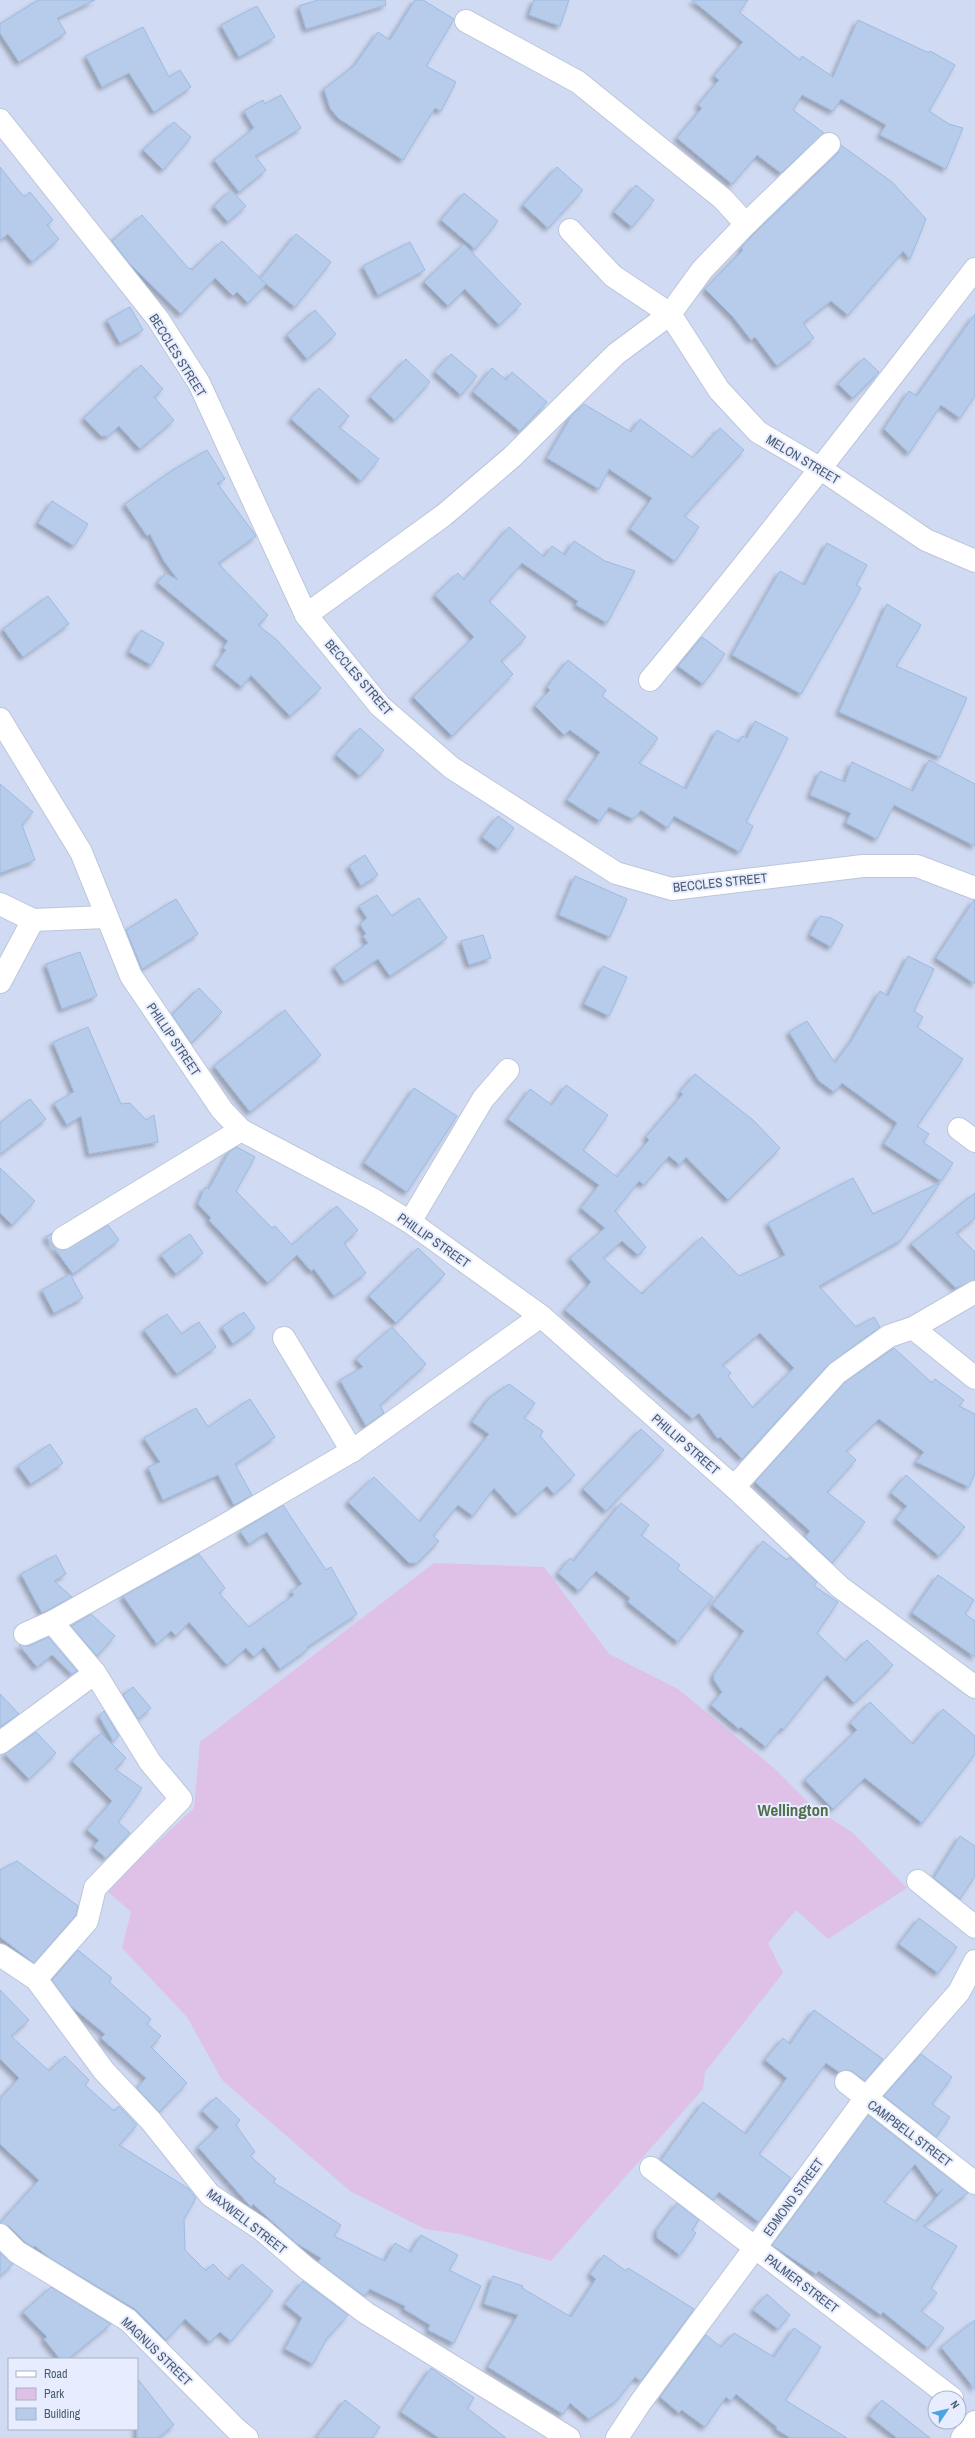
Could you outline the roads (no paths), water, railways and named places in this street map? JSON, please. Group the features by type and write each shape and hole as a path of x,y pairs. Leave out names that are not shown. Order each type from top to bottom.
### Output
{"street":[{"path":"466,21 578,82 723,199 746,224"},
{"name":"BECCLES STREET","path":"0,120 158,319 199,383 306,615 380,706 452,768 616,873 672,889 863,866 917,866 975,888"},
{"path":"306,615 444,515 512,457 616,354 670,314 702,270 746,224 829,144"},
{"path":"570,230 613,276 670,314"},
{"path":"650,680 821,469 975,269"},
{"name":"MELON STREET","path":"670,314 719,390 758,432 821,469 926,540 975,561"},
{"name":"PHILLIP STREET","path":"0,719 81,852 131,976 222,1110 241,1130 372,1199 410,1222 541,1316 734,1486 840,1587 975,1687"},
{"path":"0,904 33,920 106,917"},
{"path":"0,982 33,920"},
{"path":"410,1222 483,1099 508,1070"},
{"path":"63,1238 241,1130"},
{"path":"734,1486 837,1373 889,1336 912,1328 975,1292"},
{"path":"25,1634 52,1622 220,1528 352,1451 541,1316"},
{"path":"912,1328 975,1378"},
{"path":"284,1338 352,1451"},
{"path":"36,1979 87,1921 95,1888 181,1799 150,1762 95,1673 52,1622"},
{"path":"0,1744 95,1673"},
{"path":"918,1881 975,1927"},
{"name":"MAXWELL STREET","path":"0,1955 36,1979 104,2071 151,2121 210,2195 261,2229 305,2267 366,2314 569,2438"},
{"name":"EDMOND STREET","path":"617,2438 640,2403 865,2099 959,1992 975,1961"},
{"name":"CAMPBELL STREET","path":"846,2082 865,2099 975,2183"},
{"name":"PALMER STREET","path":"651,2168 942,2390"},
{"name":"MAGNUS STREET","path":"0,2234 17,2252 128,2320 235,2435"},
{"path":"962,2438 975,2422"}],"district":[{"name":"Wellington","path":"793,1810"}]}
